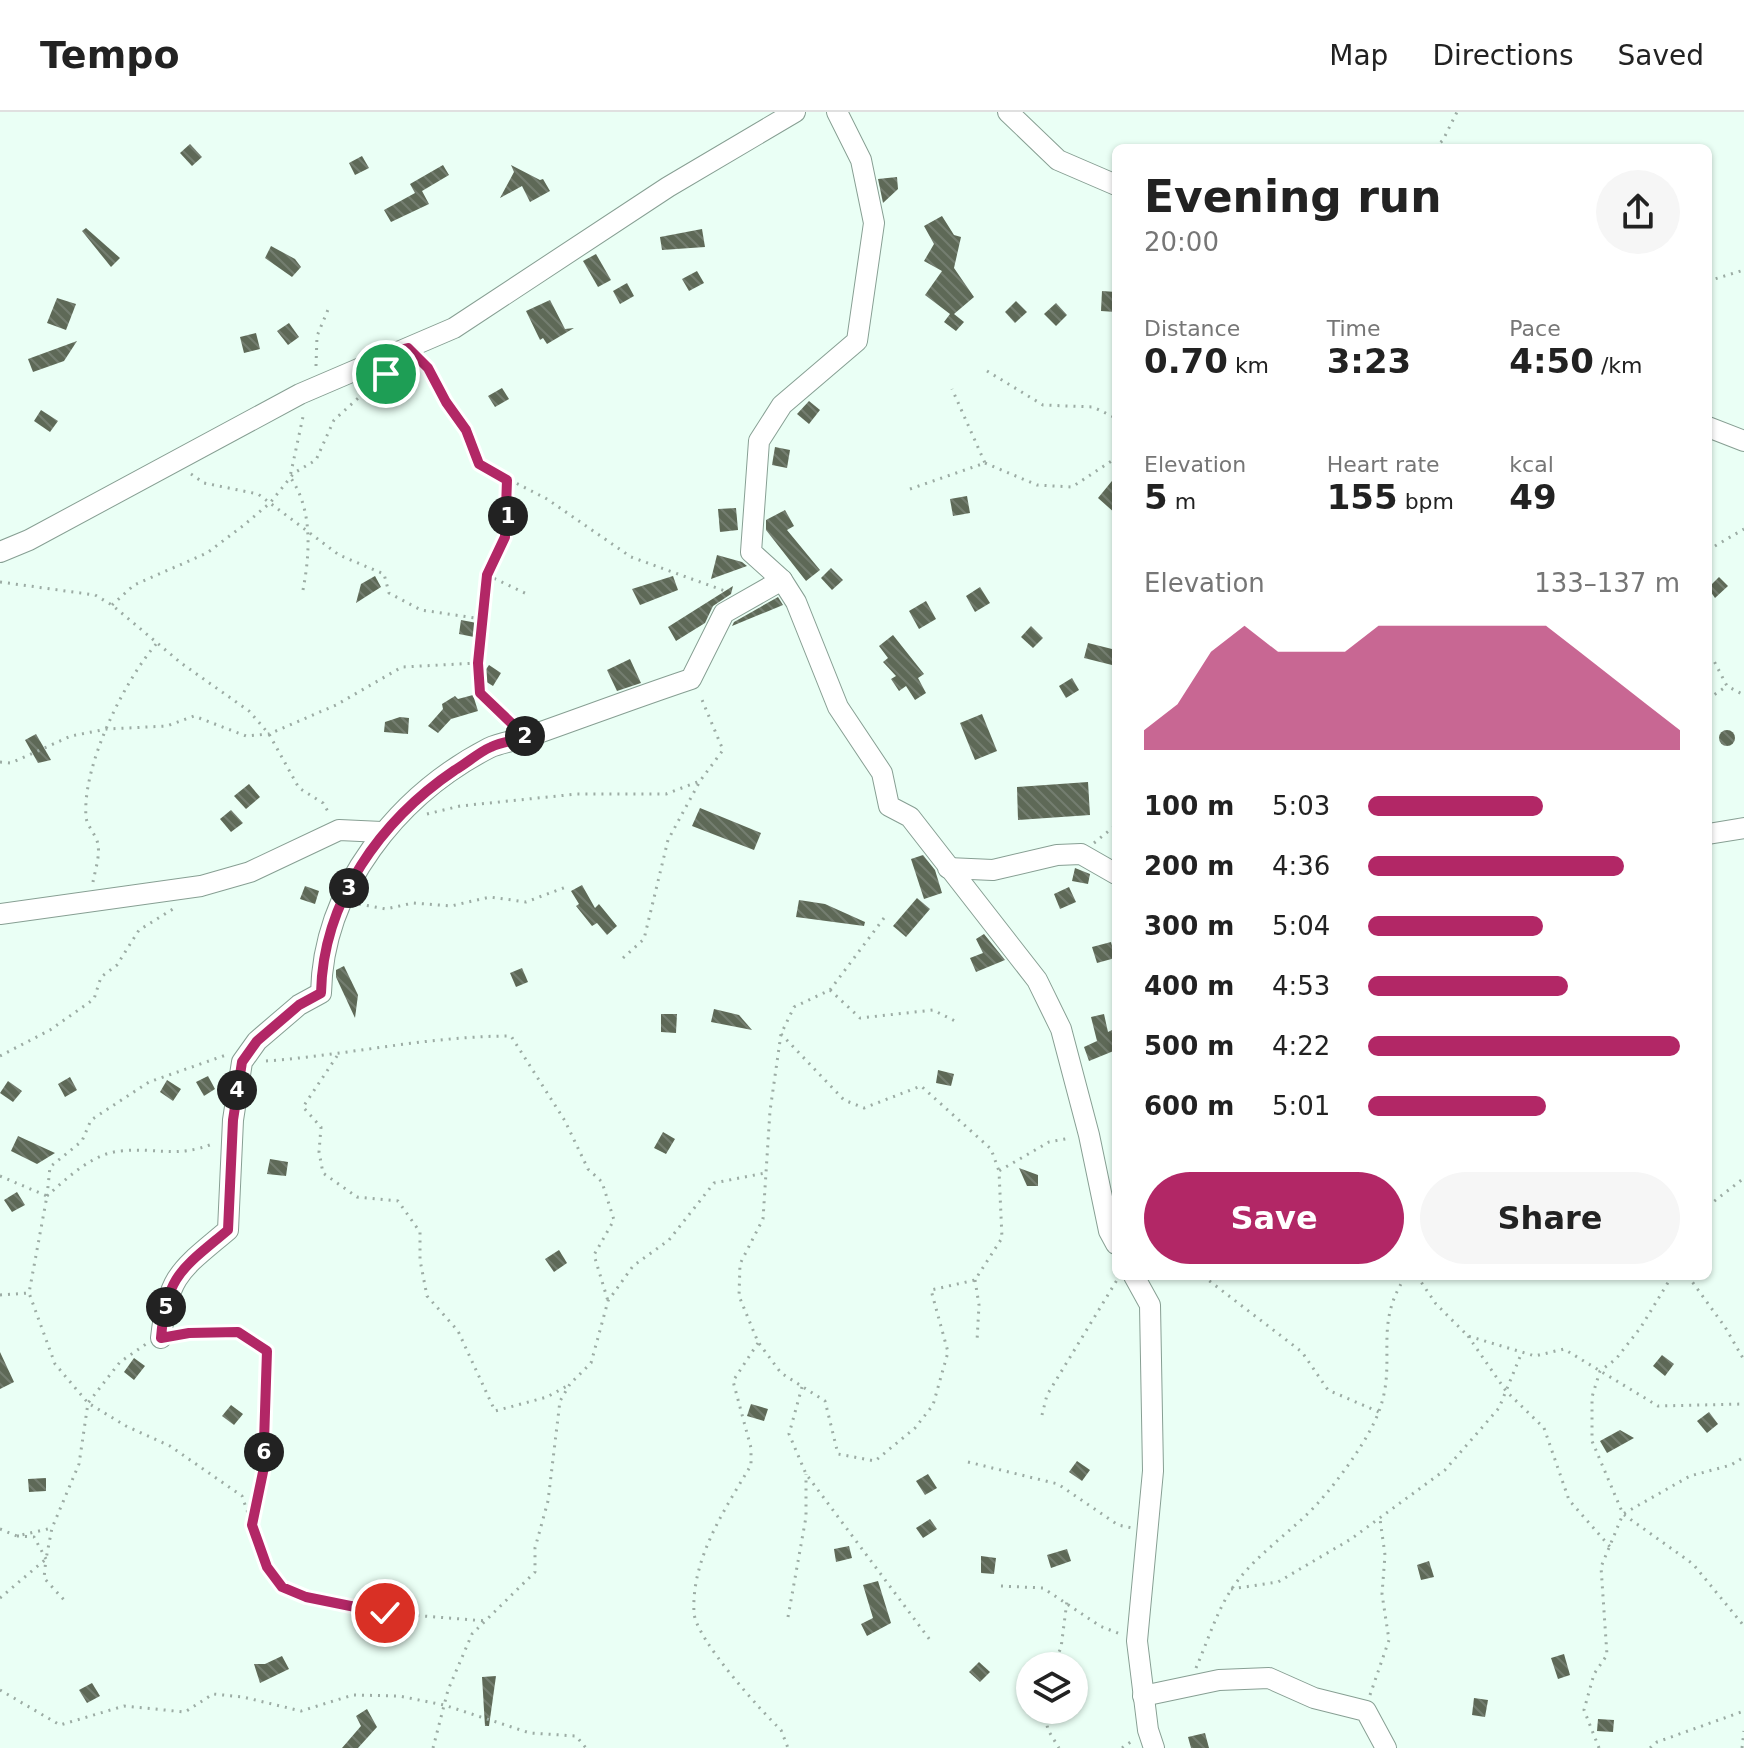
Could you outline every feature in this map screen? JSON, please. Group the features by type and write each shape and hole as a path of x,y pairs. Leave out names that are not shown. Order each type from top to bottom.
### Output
{"street":[{"path":"0,552 311,390 454,328 668,187 795,112"},
{"path":"837,112 861,160 874,223 857,341 782,405 759,441 751,552 782,580 796,602 838,707 882,773 889,806 910,817 1037,980 1061,1029 1112,1237"},
{"path":"1008,112 1058,160 1112,183"},
{"path":"1712,429 1744,441"},
{"path":"161,1338 171,1284 178,1272 228,1230 231,1136 242,1062 257,1041 299,1005 321,993 331,933 342,902 382,832 428,789 491,747 527,738 691,679 724,613 782,580"},
{"path":"1712,833 1744,828"},
{"path":"0,914 201,886 250,872 339,830 382,832"},
{"path":"948,868 993,870 1057,855 1081,854 1112,872"},
{"path":"1136,1280 1150,1305 1153,1471 1137,1641 1143,1696 1154,1748"},
{"path":"1143,1696 1219,1680 1269,1678 1314,1698 1366,1711 1386,1748"}],"path":[{"path":"1439,144 1457,112"},
{"path":"1712,280 1744,270"},
{"path":"303,590 310,557 301,492 290,477 300,423 311,390 317,336 330,305"},
{"path":"112,605 152,574 207,553 270,503 290,477 316,460 334,420 386,374 401,350 428,368 446,402 466,430 479,464 547,499 631,557 692,582 733,593"},
{"path":"987,371 1043,405 1093,407 1112,416"},
{"path":"952,389 985,463"},
{"path":"910,489 985,463 1037,485 1072,487 1112,461"},
{"path":"174,463 204,483 258,494 339,555 384,574 389,593 421,610 482,619"},
{"path":"507,480 505,537 487,575 478,663 480,693 527,738"},
{"path":"1712,548 1744,529"},
{"path":"487,575 529,595"},
{"path":"0,582 95,595 112,605 157,643 249,711 269,734 299,788 323,803 339,830"},
{"path":"90,901 98,843 86,820 88,796 107,729 139,664 157,643"},
{"path":"1712,660 1727,686 1744,695"},
{"path":"0,762 11,763 71,736 107,729 145,729 194,716 246,736 269,734 336,705 402,667 478,663"},
{"path":"623,958 644,939 668,840 700,781 723,750 710,714 691,679"},
{"path":"1712,696 1727,686"},
{"path":"415,816 460,806 577,794 666,794 700,781"},
{"path":"1081,854 1112,828"},
{"path":"0,1056 50,1030 94,999 101,977 117,965 139,930 163,917 201,886"},
{"path":"342,902 386,909 413,903 451,906 490,897 526,902 566,887"},
{"path":"884,918 830,990 794,1007 781,1034 770,1111 763,1219 740,1264 739,1296 758,1342 781,1373 825,1401 838,1454 875,1461 915,1428 933,1405 948,1352 931,1290 975,1280"},
{"path":"830,990 860,1018 933,1010 955,1021"},
{"path":"781,1034 844,1100 864,1108 921,1086 991,1149 999,1171 1002,1238 975,1280 979,1305 977,1341"},
{"path":"242,1062 337,1056 402,1042 462,1036 511,1036 565,1121 588,1169 602,1182 614,1220 594,1255 608,1301"},
{"path":"257,1041 149,1082 91,1120 82,1141 50,1167 29,1293 55,1364 88,1403 126,1426 170,1446 242,1496 267,1567 282,1587 306,1597 385,1613 486,1621"},
{"path":"337,1056 303,1107 321,1127 319,1152 323,1173 357,1197 398,1201 420,1232 420,1260 427,1296 458,1331 495,1411 547,1397 570,1384"},
{"path":"999,1171 1049,1142 1089,1135"},
{"path":"47,1196 80,1167 119,1150 175,1155 231,1136"},
{"path":"433,1748 444,1705 472,1634 535,1572 535,1548 548,1501 560,1401 570,1384 591,1363 608,1301 633,1266 669,1240 714,1183 767,1173"},
{"path":"0,1176 47,1196"},
{"path":"1712,1203 1744,1178"},
{"path":"1042,1415 1047,1395 1116,1280"},
{"path":"1208,1280 1302,1352 1328,1390 1379,1412"},
{"path":"1187,1687 1231,1589 1280,1536 1318,1503 1379,1412 1387,1374 1386,1327 1392,1297 1403,1280"},
{"path":"1420,1280 1436,1304 1468,1336 1506,1391 1544,1428 1569,1500 1611,1548"},
{"path":"1670,1280 1641,1327 1616,1359 1600,1371 1592,1397 1592,1441 1623,1514 1693,1564 1744,1626"},
{"path":"1691,1280 1725,1327 1744,1360"},
{"path":"0,1295 29,1293"},
{"path":"65,1601 44,1578 46,1559 52,1528 79,1464 88,1403 120,1362 161,1338 189,1333 238,1332 267,1351 263,1472 252,1525"},
{"path":"1468,1336 1535,1356 1564,1349 1658,1406 1744,1404"},
{"path":"758,1342 733,1381 751,1448 751,1465 703,1556 694,1614 704,1640 781,1730 788,1748"},
{"path":"1231,1589 1278,1582 1380,1518 1445,1470 1499,1408 1522,1352"},
{"path":"802,1387 789,1434 806,1474 930,1640"},
{"path":"1599,1748 1584,1710 1594,1674 1607,1655 1601,1567 1623,1514 1690,1476 1731,1465 1744,1457"},
{"path":"968,1462 1058,1484 1118,1525 1147,1530"},
{"path":"788,1617 806,1517 806,1474"},
{"path":"1366,1711 1373,1680 1389,1640 1382,1594 1385,1555 1380,1518"},
{"path":"17,1536 52,1528"},
{"path":"0,1529 17,1536 34,1537 46,1559"},
{"path":"0,1598 46,1559"},
{"path":"1001,1586 1043,1588 1067,1601 1100,1626 1137,1641"},
{"path":"1059,1652 1067,1601"},
{"path":"0,1690 60,1725 124,1706 185,1712 213,1694 243,1697 301,1711 353,1695 399,1696 444,1705 530,1733 576,1736 586,1748"},
{"path":"1650,1748 1657,1742 1744,1711"},
{"path":"1047,1724 1059,1748"},
{"path":"1742,1748 1744,1731"}],"building":[{"path":"190,144 202,157 192,166 180,153"},
{"path":"362,156 369,168 355,175 349,163"},
{"path":"443,165 449,175 422,191 429,204 391,222 384,210 415,193 410,184"},
{"path":"511,165 543,179 550,191 530,202 522,186 500,198 514,172"},
{"path":"897,177 898,189 883,203 878,179"},
{"path":"942,216 954,235 961,237 954,268 974,297 954,314 964,322 956,331 944,322 950,314 925,295 942,271 924,261 934,244 924,226"},
{"path":"86,228 120,258 111,267 82,231"},
{"path":"702,229 705,247 662,250 660,237"},
{"path":"271,246 295,259 301,267 292,277 265,258"},
{"path":"596,254 611,280 598,287 583,261"},
{"path":"697,271 704,283 689,291 682,279"},
{"path":"627,283 634,296 620,304 613,291"},
{"path":"1102,291 1112,292 1112,312 1101,311"},
{"path":"57,298 76,304 66,330 47,323"},
{"path":"550,300 565,329 574,328 547,344 543,338 540,340 526,311"},
{"path":"1016,301 1027,312 1015,323 1005,312"},
{"path":"1056,303 1067,315 1056,326 1044,314"},
{"path":"289,323 299,337 288,345 277,331"},
{"path":"256,333 260,349 244,353 240,337"},
{"path":"77,341 64,361 33,372 28,359"},
{"path":"502,388 509,399 495,407 488,396"},
{"path":"809,401 820,410 809,424 797,414"},
{"path":"41,410 58,421 50,432 34,421"},
{"path":"775,447 790,450 787,468 772,465"},
{"path":"1112,481 1112,510 1098,498"},
{"path":"967,496 970,513 953,516 950,499"},
{"path":"736,508 738,530 720,532 718,509"},
{"path":"785,510 794,526 787,530 820,570 806,581 766,530 766,520"},
{"path":"717,555 742,562 747,566 711,579"},
{"path":"831,568 843,580 832,590 821,578"},
{"path":"375,576 381,587 356,603 361,584"},
{"path":"673,576 678,590 640,605 632,589"},
{"path":"1719,577 1728,586 1715,598 1712,584"},
{"path":"733,586 731,594 713,606 705,623 676,641 668,627"},
{"path":"980,587 990,603 975,612 966,596"},
{"path":"778,597 783,605 732,626 734,622"},
{"path":"926,601 936,619 919,629 909,611"},
{"path":"461,620 477,623 474,637 459,634"},
{"path":"1031,626 1043,638 1033,648 1021,637"},
{"path":"893,635 924,674 918,678 926,693 915,700 906,686 899,691 891,679 896,676 883,662 888,658 879,646"},
{"path":"1088,643 1112,649 1112,665 1084,658"},
{"path":"630,659 641,683 617,691 607,670"},
{"path":"489,665 501,673 493,686 480,678"},
{"path":"1072,678 1079,690 1066,698 1059,686"},
{"path":"473,695 478,711 451,719 438,733 428,726 443,709 442,704 455,696 458,699"},
{"path":"982,714 997,751 975,760 960,723"},
{"path":"400,717 409,718 408,734 384,732 385,722"},
{"path":"1724,730 1730,730 1735,738 1733,744 1724,746 1719,741 1719,735"},
{"path":"36,734 51,760 38,763 25,740"},
{"path":"1088,782 1090,815 1018,820 1017,787"},
{"path":"249,784 260,797 246,809 234,796"},
{"path":"700,808 761,833 754,850 692,826"},
{"path":"231,810 243,823 231,832 220,819"},
{"path":"923,855 935,870 942,893 924,899 911,859"},
{"path":"1075,868 1090,874 1088,884 1072,881"},
{"path":"582,885 595,908 599,904 617,926 607,935 597,923 592,926 576,906 579,904 571,891"},
{"path":"305,886 319,891 315,904 300,899"},
{"path":"1069,887 1076,902 1060,909 1054,894"},
{"path":"917,898 930,909 906,937 893,926"},
{"path":"799,900 825,904 865,922 864,926 796,917"},
{"path":"984,934 1005,960 976,972 970,958 983,953 976,939"},
{"path":"1111,942 1112,959 1097,963 1092,947"},
{"path":"344,966 358,995 355,1018 336,977 336,970"},
{"path":"522,968 528,982 516,987 510,973"},
{"path":"714,1009 739,1015 752,1030 711,1022"},
{"path":"661,1014 677,1014 676,1033 661,1032"},
{"path":"1104,1014 1108,1032 1112,1030 1112,1052 1089,1061 1084,1047 1097,1041 1091,1017"},
{"path":"938,1070 954,1074 951,1086 936,1083"},
{"path":"208,1076 215,1089 204,1096 196,1082"},
{"path":"70,1077 77,1090 65,1097 58,1084"},
{"path":"167,1080 181,1089 173,1101 160,1092"},
{"path":"8,1081 22,1091 13,1102 0,1093"},
{"path":"663,1132 675,1139 666,1154 654,1148"},
{"path":"18,1136 55,1153 37,1164 11,1151"},
{"path":"270,1159 288,1162 286,1176 267,1174"},
{"path":"1019,1168 1038,1175 1038,1186 1027,1186"},
{"path":"17,1192 25,1205 12,1212 4,1200"},
{"path":"559,1250 567,1263 554,1272 545,1259"},
{"path":"0,1352 14,1382 0,1389"},
{"path":"1662,1355 1674,1364 1665,1376 1653,1366"},
{"path":"134,1358 145,1366 134,1380 124,1372"},
{"path":"751,1404 768,1409 764,1421 747,1416"},
{"path":"231,1405 243,1414 234,1425 222,1416"},
{"path":"1709,1412 1718,1424 1707,1433 1697,1421"},
{"path":"1620,1430 1634,1438 1607,1453 1600,1441"},
{"path":"1077,1461 1090,1470 1082,1481 1069,1472"},
{"path":"928,1474 937,1488 925,1495 916,1481"},
{"path":"46,1478 46,1491 29,1492 28,1479"},
{"path":"930,1519 937,1529 923,1538 916,1528"},
{"path":"849,1546 852,1558 836,1562 834,1549"},
{"path":"1067,1549 1071,1561 1051,1568 1047,1555"},
{"path":"981,1556 996,1558 994,1574 981,1573"},
{"path":"1429,1561 1434,1577 1421,1580 1417,1565"},
{"path":"878,1581 891,1623 867,1636 861,1624 873,1618 863,1585"},
{"path":"1564,1654 1570,1675 1558,1679 1551,1658"},
{"path":"282,1656 289,1669 260,1683 254,1664 265,1664"},
{"path":"979,1662 990,1672 980,1682 969,1672"},
{"path":"496,1676 489,1726 485,1726 482,1677"},
{"path":"92,1683 100,1696 87,1703 79,1690"},
{"path":"1474,1698 1488,1700 1485,1717 1472,1715"},
{"path":"367,1709 377,1727 358,1748 342,1748 361,1726 356,1716"},
{"path":"1598,1719 1614,1720 1613,1732 1597,1731"},
{"path":"1205,1733 1209,1748 1191,1748 1188,1737"}],"route":[{"path":"385,1613 306,1597 282,1587 267,1567 252,1525 263,1472 267,1351 238,1332 189,1333 161,1338 171,1284 178,1272 228,1230 233,1120 242,1062 257,1041 299,1005 321,993 321,974 334,920 357,871 382,832 428,789 491,747 527,738 480,693 478,663 487,575 505,537 507,480 479,464 466,430 446,402 428,368 408,348 395,351 386,374"}]}
